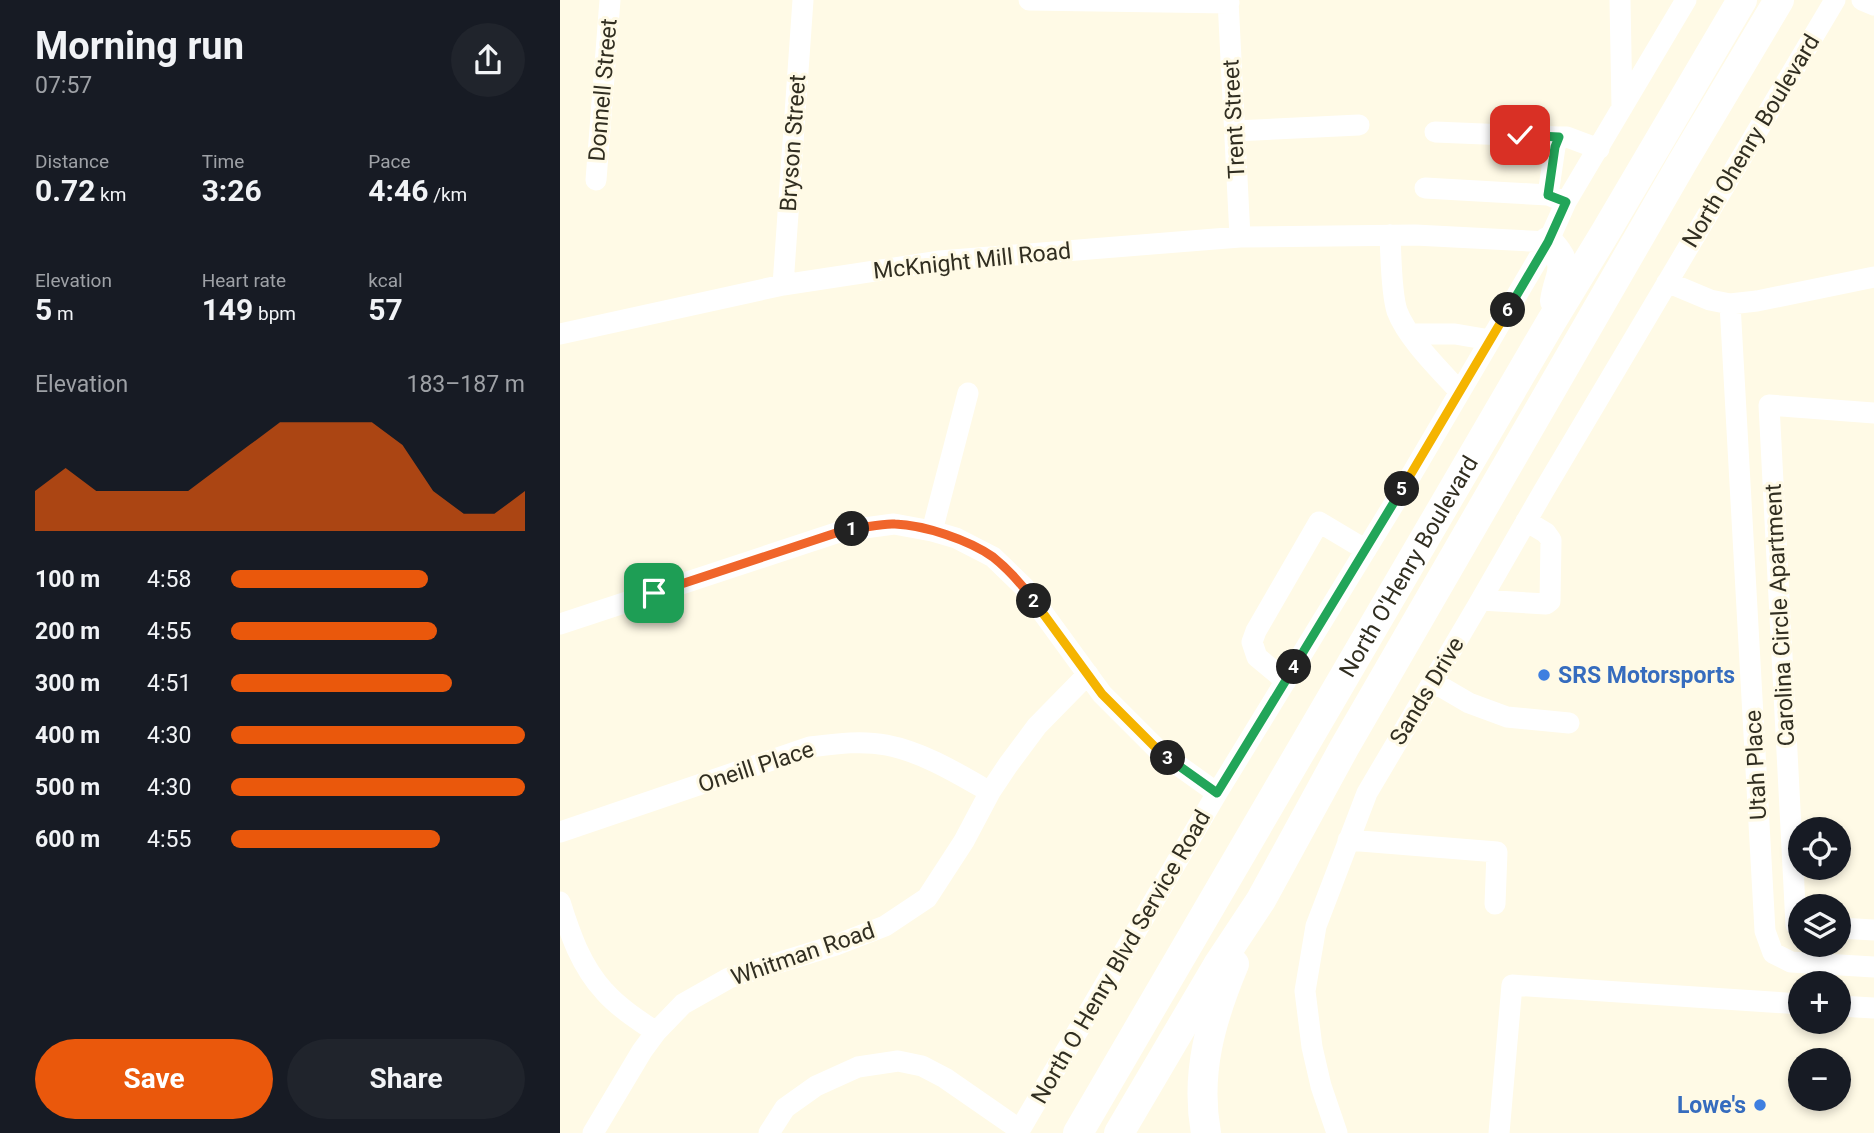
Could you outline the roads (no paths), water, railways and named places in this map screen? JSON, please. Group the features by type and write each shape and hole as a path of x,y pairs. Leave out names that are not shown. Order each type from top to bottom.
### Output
{"highway":[{"name":"North O'Henry Boulevard","path":"1079,1133 1551,322 1742,0"},
{"name":"North O'Henry Boulevard","path":"1119,1133 1218,965 1261,900 1351,736 1779,0"},
{"path":"1548,242 1582,244 1605,233"},
{"path":"1548,242 1563,267 1551,322"},
{"path":"1206,1133 1202,1109 1208,1040 1227,981 1261,900"}],"street":[{"name":"Donnell Street","path":"596,180 610,0"},
{"name":"Bryson Street","path":"783,285 803,0"},
{"path":"1029,0 1228,2"},
{"path":"1620,0 1622,108"},
{"path":"1557,199 1599,149 1686,0"},
{"name":"North Ohenry Boulevard","path":"1667,282 1835,0"},
{"path":"1862,0 1874,5"},
{"name":"Trent Street","path":"1228,2 1240,237"},
{"path":"1234,131 1359,125"},
{"path":"1435,132 1567,137 1599,149"},
{"path":"1548,242 1557,199 1555,147 1559,137"},
{"path":"1425,188 1557,199"},
{"path":"1390,235 1396,308 1424,352 1460,392"},
{"name":"McKnight Mill Road","path":"560,334 783,285 940,261 1240,237 1415,235 1548,242"},
{"name":"North O Henry Blvd Service Road","path":"1019,1131 1217,793 1366,550 1548,242"},
{"path":"1667,282 1710,300 1730,304 1874,277"},
{"name":"Sands Drive","path":"1337,1133 1315,1060 1305,991 1315,926 1348,840 1367,793 1667,282"},
{"name":"Utah Place","path":"1730,304 1765,931 1773,953 1791,962 1874,967"},
{"path":"1411,334 1455,334 1490,340"},
{"path":"932,531 968,393"},
{"path":"1737,403 1874,413"},
{"name":"Carolina Circle Apartment","path":"1769,405 1794,894"},
{"path":"1481,600 1546,604 1550,601 1551,540 1546,533 1526,521"},
{"path":"1286,681 1257,657 1252,642 1319,522 1366,550"},
{"path":"560,624 842,531 894,524 932,531 956,538 993,557 1024,587 1102,694 1161,753 1217,793"},
{"name":"Whitman Road","path":"593,1133 642,1051 683,1004 729,978 836,945 885,926 927,898 964,841 990,792 1037,726 1088,674"},
{"path":"1433,682 1469,702 1507,717 1569,723"},
{"name":"Oneill Place","path":"560,832 810,747 845,742 884,744 923,756 990,792"},
{"path":"1348,840 1497,852 1495,904"},
{"path":"560,902 580,957 604,991 631,1015 656,1032"},
{"path":"1851,929 1874,930"},
{"path":"1499,1133 1512,985 1788,1003"},
{"path":"1851,1007 1874,1008"},
{"path":"769,1133 785,1108 816,1086 858,1067 898,1061 922,1066 945,1078 1019,1131"}],"place":[{"name":"SRS Motorsports","path":"1544,675"},
{"name":"Lowe's","path":"1760,1105"}]}
